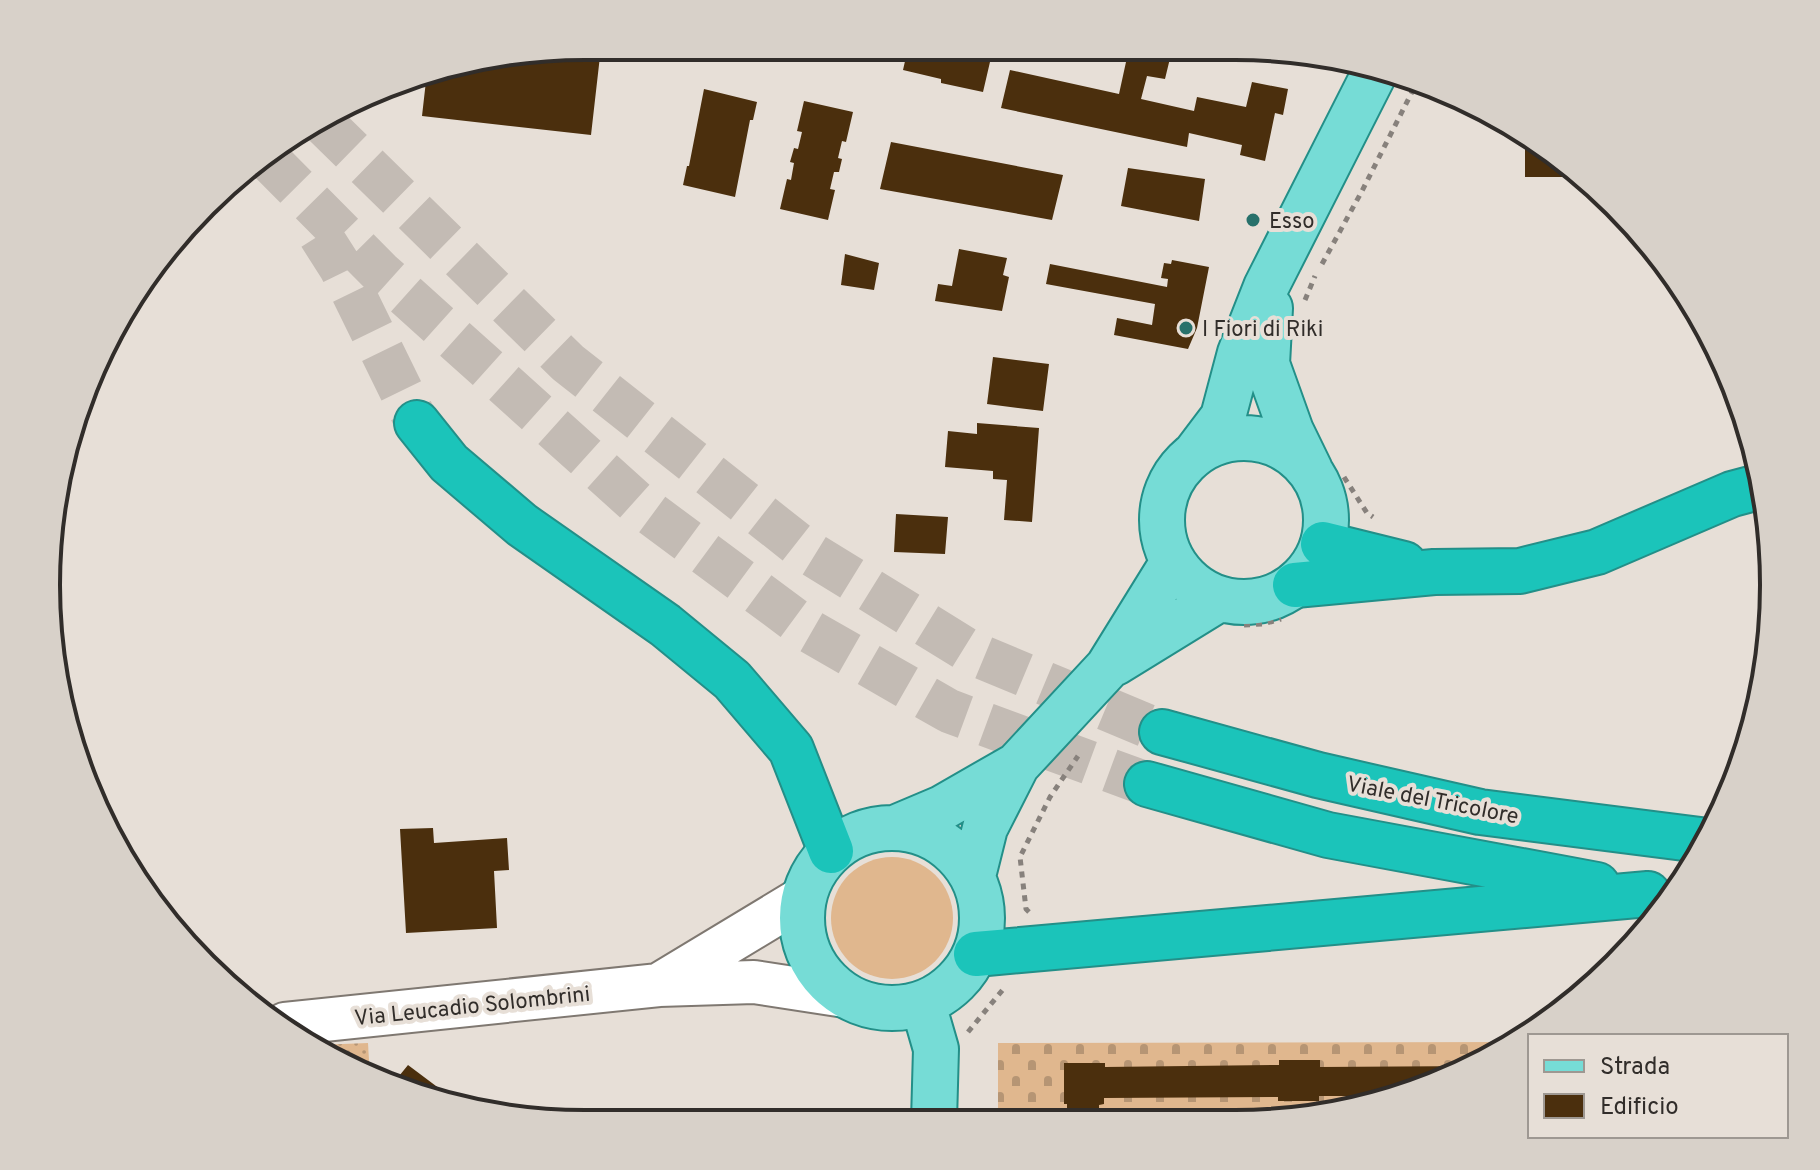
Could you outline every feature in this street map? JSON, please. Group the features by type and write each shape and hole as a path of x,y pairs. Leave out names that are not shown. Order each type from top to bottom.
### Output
{"highway":[{"path":"417,423 449,463 522,525 665,625 732,680 791,749 831,851"},
{"path":"1295,585 1434,572 1520,571 1597,552 1673,518 1751,490"},
{"path":"1323,544 1434,572"},
{"name":"Viale del Tricolore","path":"1162,732 1318,775 1480,812 1694,839"},
{"path":"1147,784 1328,835 1659,895"},
{"path":"1480,812 1563,806 1706,817"},
{"path":"976,954 1659,895"}],"main road":[{"path":"1280,254 1270,305 1267,364 1291,431 1322,493 1327,518 1323,544 1312,567 1295,585 1272,598 1246,603 1219,599 1201,591 1185,578 1173,562 1164,540 1162,516 1166,492 1178,471 1223,417 1240,353 1280,254 1372,78"},
{"path":"1195,454 1218,442 1243,438 1268,441 1291,452 1310,470"},
{"path":"973,876 985,828 1017,765 1108,667 1173,562"},
{"path":"1108,667 1219,599"},
{"path":"897,827 942,808 1017,765"},
{"path":"897,827 920,831 942,842 960,857 973,876 982,901 983,928 976,954 963,975 945,992 923,1004 897,1009 870,1006 845,996 823,978 808,953 802,925 804,897 814,872 831,851 850,837 873,829 897,827"},
{"path":"923,1004 936,1049 934,1110"}],"street":[{"name":"Via Leucadio Solombrini","path":"659,985 804,897"},
{"name":"Via Leucadio Solombrini","path":"295,1023 659,985 754,982 845,996"}],"green space":[{"path":"892,857 915,862 935,875 948,895 953,918 948,941 935,961 915,974 892,979 869,974 849,961 836,941 831,918 836,895 849,875 869,862"},
{"path":"1494,1042 1436,1070 1371,1092 1304,1106 1235,1110 998,1110 998,1043"},
{"path":"368,1043 369,1063 353,1056 331,1044"}],"building":[{"path":"600,60 591,135 422,116 426,85 516,64"},
{"path":"905,60 990,60 983,92 941,83 941,79 903,70"},
{"path":"1116,60 1170,60 1165,79 1147,76 1141,99 1194,111 1197,97 1246,107 1252,82 1288,89 1283,115 1275,113 1265,161 1240,155 1242,145 1189,133 1187,147 1001,108 1010,70 1119,94 1126,62"},
{"path":"704,89 757,102 753,120 750,120 735,197 683,185"},
{"path":"804,101 853,112 846,142 842,141 838,158 842,159 839,172 834,172 830,189 835,190 828,220 780,209 787,179 791,180 794,163 790,162 794,148 798,149 802,132 797,131"},
{"path":"891,142 1063,175 1052,220 880,189"},
{"path":"1525,147 1566,177 1525,177"},
{"path":"1128,168 1205,179 1199,221 1121,206"},
{"path":"959,249 1007,258 1003,275 1009,277 1002,311 935,301 938,284 952,286"},
{"path":"845,254 879,263 874,290 841,285"},
{"path":"1172,260 1209,267 1197,328 1188,349 1114,335 1117,318 1152,325 1155,304 1046,284 1050,264 1167,287 1168,279 1161,278 1164,263 1171,264"},
{"path":"993,357 1049,364 1043,411 987,404"},
{"path":"977,423 1039,428 1032,522 1004,520 1007,480 993,479 993,471 945,467 948,431 977,434"},
{"path":"896,514 948,517 945,554 894,552"},
{"path":"433,828 434,843 507,838 509,870 494,871 497,928 406,933 400,829"},
{"path":"1279,1060 1320,1060 1320,1067 1444,1066 1371,1092 1354,1096 1319,1096 1319,1101 1278,1101 1278,1097 1104,1098 1099,1110 1067,1110 1067,1104 1064,1104 1064,1063 1105,1063 1105,1067 1279,1065"},
{"path":"408,1065 441,1089 416,1082 399,1076"}],"tunnel":[{"path":"327,127 568,363 805,550 972,653 1162,732"},
{"path":"272,163 380,272 638,504 811,632 949,711 1147,784"},
{"path":"320,235 341,268 417,423"}],"place":[{"name":"Esso","path":"1253,220"},
{"name":"I Fiori di Riki","path":"1186,328"}]}
